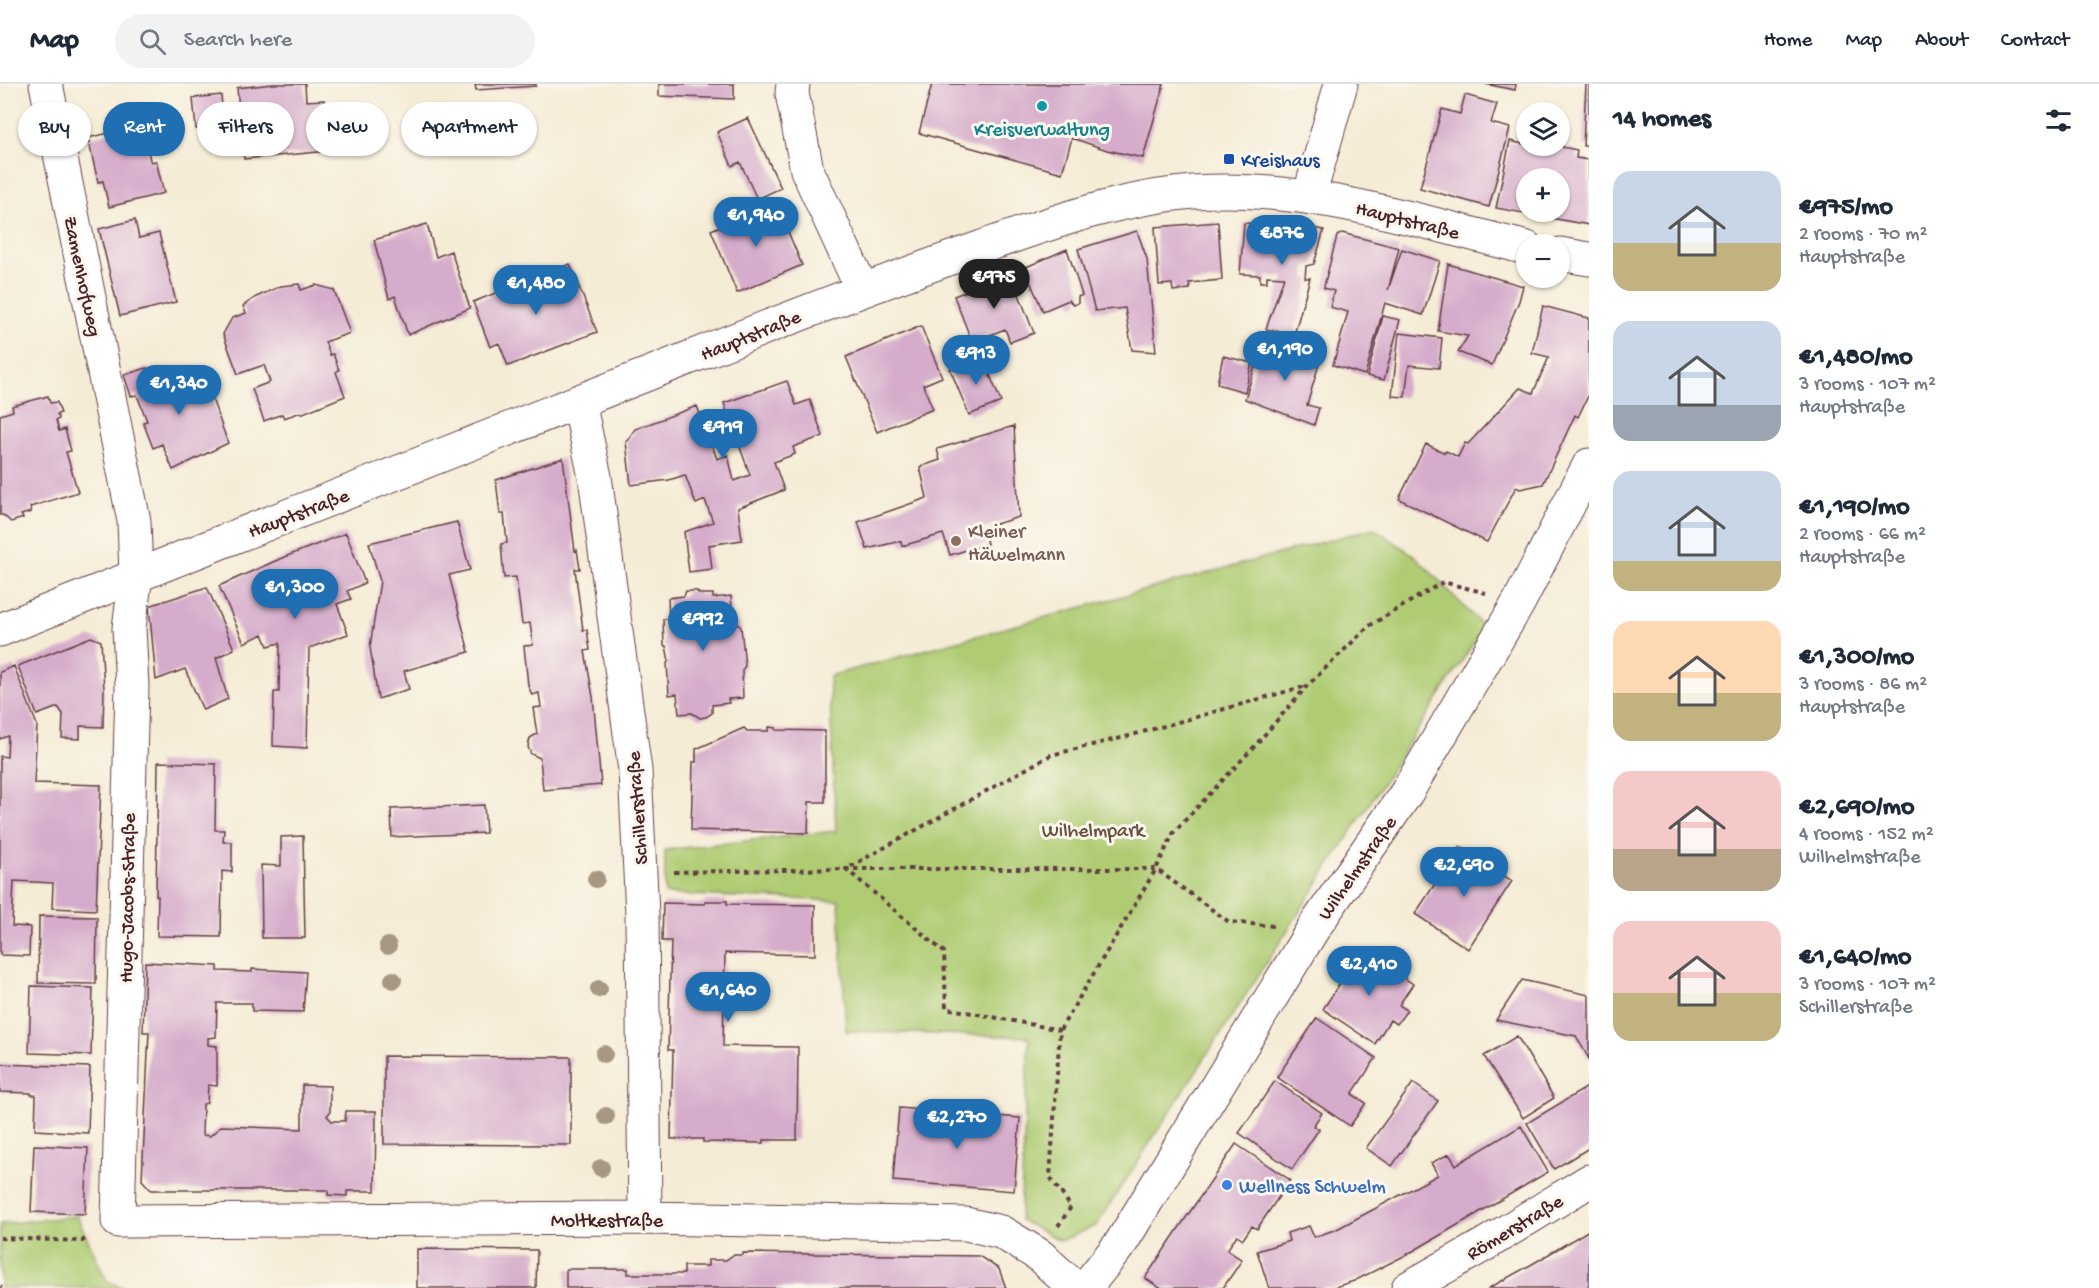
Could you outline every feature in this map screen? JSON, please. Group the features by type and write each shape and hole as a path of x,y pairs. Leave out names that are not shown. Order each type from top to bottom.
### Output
{"street":[{"name":"Zamenhofweg","path":"45,84 134,520 136,575"},
{"path":"793,84 792,93 807,170 862,289"},
{"path":"1309,197 1341,84"},
{"name":"Hauptstraße","path":"0,630 862,289 1083,212 1129,201 1197,192 1260,192 1339,201 1516,245"},
{"path":"1570,256 1589,259"},
{"name":"Schillerstraße","path":"579,402 596,477 633,747 640,873 645,1218"},
{"name":"Wilhelmstraße","path":"1085,1288 1121,1243 1313,929 1407,792 1519,602 1589,465"},
{"name":"Hugo-Jacobs-Straße","path":"118,1221 132,686 129,628 136,575"},
{"name":"Römerstraße","path":"1408,1288 1589,1181"},
{"name":"Moltkestraße","path":"118,1221 645,1218 966,1224 1001,1232 1039,1255 1075,1288"}],"path":[{"path":"1039,1255 1071,1208 1050,1177 1060,1030 1156,869 1174,832 1253,748 1306,686 1369,626 1443,582 1519,602"},
{"path":"846,869 1051,755 1125,737 1306,686"},
{"path":"846,869 944,952 946,1008 1060,1030"},
{"path":"640,873 846,869 1156,869 1229,922 1313,929"},
{"path":"0,1238 82,1241 118,1221"}],"green space":[{"name":"Wilhelmpark","path":"1374,528 1415,556 1484,627 1096,1226 1061,1241 1020,1220 1029,1037 846,1031 839,901 665,894 665,850 836,831 829,676"},
{"path":"77,1216 107,1281 124,1288 0,1288 0,1224"}],"building":[{"path":"273,84 305,84 306,101 324,100 324,102 306,102 306,153 294,154 294,102 238,102 237,88"},
{"path":"475,84 536,84 536,86 476,90"},
{"path":"659,84 734,84 734,99 659,96"},
{"name":"Kreisverwaltung","path":"932,84 1164,84 1143,158 1107,150 1072,138 1062,173 919,133"},
{"path":"1485,84 1516,84 1515,90"},
{"path":"1586,84 1589,84 1589,146 1583,146"},
{"path":"221,95 222,102 197,102 197,129 196,129 193,98"},
{"path":"1465,95 1497,104 1491,123 1510,128 1489,207 1420,188 1442,109 1460,114"},
{"path":"748,118 781,188 757,199 740,162 732,166 717,132"},
{"path":"103,134 103,156 149,156 151,162 156,161 164,193 109,207 103,181 98,182 91,151 91,137"},
{"path":"1510,141 1516,142 1516,156 1570,156 1570,149 1577,150 1576,158 1589,160 1589,225 1570,222 1570,168 1516,168 1516,212 1496,208"},
{"path":"244,156 276,156 244,159"},
{"path":"776,203 802,265 737,293 711,230"},
{"path":"135,220 139,238 159,233 176,302 120,316 99,229"},
{"path":"1218,222 1222,280 1189,283 1190,289 1173,291 1172,284 1159,285 1155,227"},
{"path":"1244,223 1324,230 1314,264 1306,266 1305,278 1310,278 1294,335 1266,329 1284,277 1267,276 1267,282 1260,282 1260,275 1240,274"},
{"path":"427,224 436,257 451,251 470,308 408,335 395,296 389,299 374,240"},
{"path":"1137,231 1147,259 1156,352 1132,350 1125,308 1095,311 1078,249"},
{"path":"1342,233 1399,248 1388,290 1402,249 1440,261 1423,315 1385,303 1365,375 1333,365 1348,312 1330,307 1334,291 1324,286 1337,236"},
{"path":"1067,249 1082,295 1078,297 1078,303 1073,305 1069,300 1043,311 1024,268"},
{"path":"570,264 597,332 508,366 499,343 490,347 473,302"},
{"path":"1448,264 1516,284 1516,288 1522,288 1492,365 1458,352 1468,336 1438,331"},
{"path":"1011,274 1034,333 1010,342 1005,329 972,342 954,296"},
{"path":"299,284 301,290 316,285 334,290 350,333 325,342 339,370 336,372 345,396 301,414 301,412 284,418 282,414 264,421 252,389 270,382 264,365 238,374 223,334 232,318 246,313 243,306 256,297 281,286"},
{"path":"1543,306 1589,318 1589,394 1578,417 1575,415 1543,484 1520,489 1516,487 1487,542 1399,499 1426,444 1458,457 1465,443 1468,444 1520,388 1533,393 1549,357 1532,353"},
{"path":"1383,316 1400,320 1384,380 1367,376"},
{"path":"921,326 942,377 923,385 933,409 877,432 846,357"},
{"path":"1399,333 1442,338 1439,368 1409,365 1405,397 1392,396"},
{"path":"1262,343 1321,357 1307,405 1319,408 1314,425 1245,399"},
{"path":"982,356 1001,402 969,415 950,369"},
{"path":"1223,356 1252,363 1245,392 1217,384"},
{"path":"147,368 155,389 187,372 206,382 228,443 173,470 162,444 153,448 143,422 147,421 137,395 131,396 124,375"},
{"path":"787,381 796,405 810,400 823,436 793,447 795,454 774,462 784,490 738,508 742,540 709,545 712,569 689,572 684,532 713,522 705,500 696,504 685,475 669,480 631,485 626,442 635,429 697,406 717,459 728,455 734,481 750,475 724,403"},
{"path":"48,396 50,403 57,402 61,413 57,414 59,419 56,420 59,431 65,429 71,451 66,452 78,492 30,507 31,512 11,522 0,515 0,415 13,411 12,406"},
{"path":"1014,426 1019,517 983,528 987,544 950,555 943,534 902,546 901,541 867,549 858,522 927,498 920,467 940,460 937,449"},
{"path":"563,458 575,551 577,550 580,569 575,569 583,630 587,630 590,650 585,651 593,697 601,785 543,790 540,758 531,754 528,747 530,738 537,734 533,708 541,707 539,693 532,695 528,685 524,646 533,645 530,623 522,624 516,577 504,578 501,544 507,543 504,514 500,514 496,480"},
{"path":"457,522 470,570 449,575 469,652 404,671 409,689 378,699 370,647 380,581 369,543"},
{"path":"346,533 365,583 347,591 351,599 337,604 348,634 309,648 307,748 273,746 274,692 279,692 280,643 268,646 263,634 244,643 219,586"},
{"path":"207,587 234,649 216,658 228,699 203,710 185,669 156,680 149,606"},
{"path":"686,591 713,594 713,598 731,596 733,620 741,627 745,666 742,670 743,698 728,699 729,703 712,705 712,713 700,718 692,713 679,714 677,694 669,695 667,663 669,661 666,646 664,646 663,619 669,619 668,598 684,596"},
{"path":"91,637 101,641 104,689 103,727 80,726 80,739 62,738 63,714 58,707 37,715 18,666"},
{"path":"14,666 37,725 34,783 101,785 96,910 52,908 53,883 14,881 12,926 30,927 29,956 0,955 0,756 7,757 8,736 0,739 0,672"},
{"path":"769,727 776,728 776,730 825,731 825,802 809,802 808,833 691,830 693,762 696,762 696,749 744,728 747,731 769,731"},
{"path":"158,762 216,764 215,830 224,830 223,842 232,842 232,872 222,871 221,937 157,936"},
{"path":"484,805 486,833 392,837 391,809"},
{"path":"303,836 305,938 262,938 261,865 281,866 281,837"},
{"path":"1460,846 1512,881 1468,949 1415,914"},
{"path":"705,901 727,901 727,904 815,905 815,955 725,953 723,1046 798,1047 797,1140 764,1140 764,1143 671,1139 673,1050 668,1050 671,941 662,941 663,903 705,904"},
{"path":"39,916 97,917 96,984 38,983"},
{"path":"1362,950 1413,984 1399,1005 1407,1010 1397,1024 1390,1020 1375,1044 1323,1009"},
{"path":"145,962 218,966 218,971 252,972 252,969 306,972 303,1012 252,1011 252,1003 217,1003 216,1037 208,1038 208,1045 217,1046 217,1086 208,1085 207,1103 203,1104 202,1135 210,1136 221,1126 302,1129 302,1085 330,1086 330,1112 327,1116 332,1121 345,1121 346,1111 376,1111 375,1191 347,1191 347,1196 328,1195 328,1190 151,1190 142,1180 149,1032 143,1032"},
{"path":"1522,980 1589,995 1589,1059 1576,1036 1496,1020"},
{"path":"31,986 93,988 91,1055 29,1053"},
{"path":"1317,1018 1376,1058 1352,1094 1366,1103 1350,1126 1277,1077"},
{"path":"1517,1036 1554,1098 1523,1118 1484,1056"},
{"path":"384,1056 571,1057 571,1145 384,1144"},
{"path":"0,1064 90,1067 88,1133 35,1130 36,1095 0,1092"},
{"path":"1275,1081 1322,1113 1313,1126 1319,1129 1292,1169 1239,1133"},
{"path":"1413,1083 1438,1101 1392,1166 1366,1148"},
{"path":"1589,1086 1589,1148 1554,1169 1527,1123"},
{"path":"899,1108 1020,1118 1014,1191 893,1181"},
{"path":"1521,1126 1548,1172 1408,1254 1354,1281 1332,1288 1269,1288 1257,1251 1289,1241 1287,1233 1309,1226 1314,1237 1337,1229 1438,1175 1431,1163 1449,1154 1456,1165"},
{"path":"1236,1144 1290,1180 1257,1229 1252,1226 1243,1239 1237,1235 1227,1250 1242,1260 1223,1288 1160,1288 1145,1278"},
{"path":"34,1145 88,1148 85,1214 31,1212"},
{"path":"1589,1230 1589,1288 1489,1288 1534,1263"},
{"path":"417,1249 537,1250 536,1288 417,1288"},
{"path":"743,1253 979,1256 999,1269 1006,1288 566,1288 566,1269 628,1269 628,1274 684,1274 684,1266 708,1266 708,1260 726,1260 733,1255 743,1255"}],"place":[{"name":"Kreisverwaltung","path":"1042,106"},
{"name":"Kreishaus","path":"1229,159"},
{"name":"Kleiner Häwelmann","path":"956,541"},
{"name":"Wellness Schwelm","path":"1227,1185"}]}
